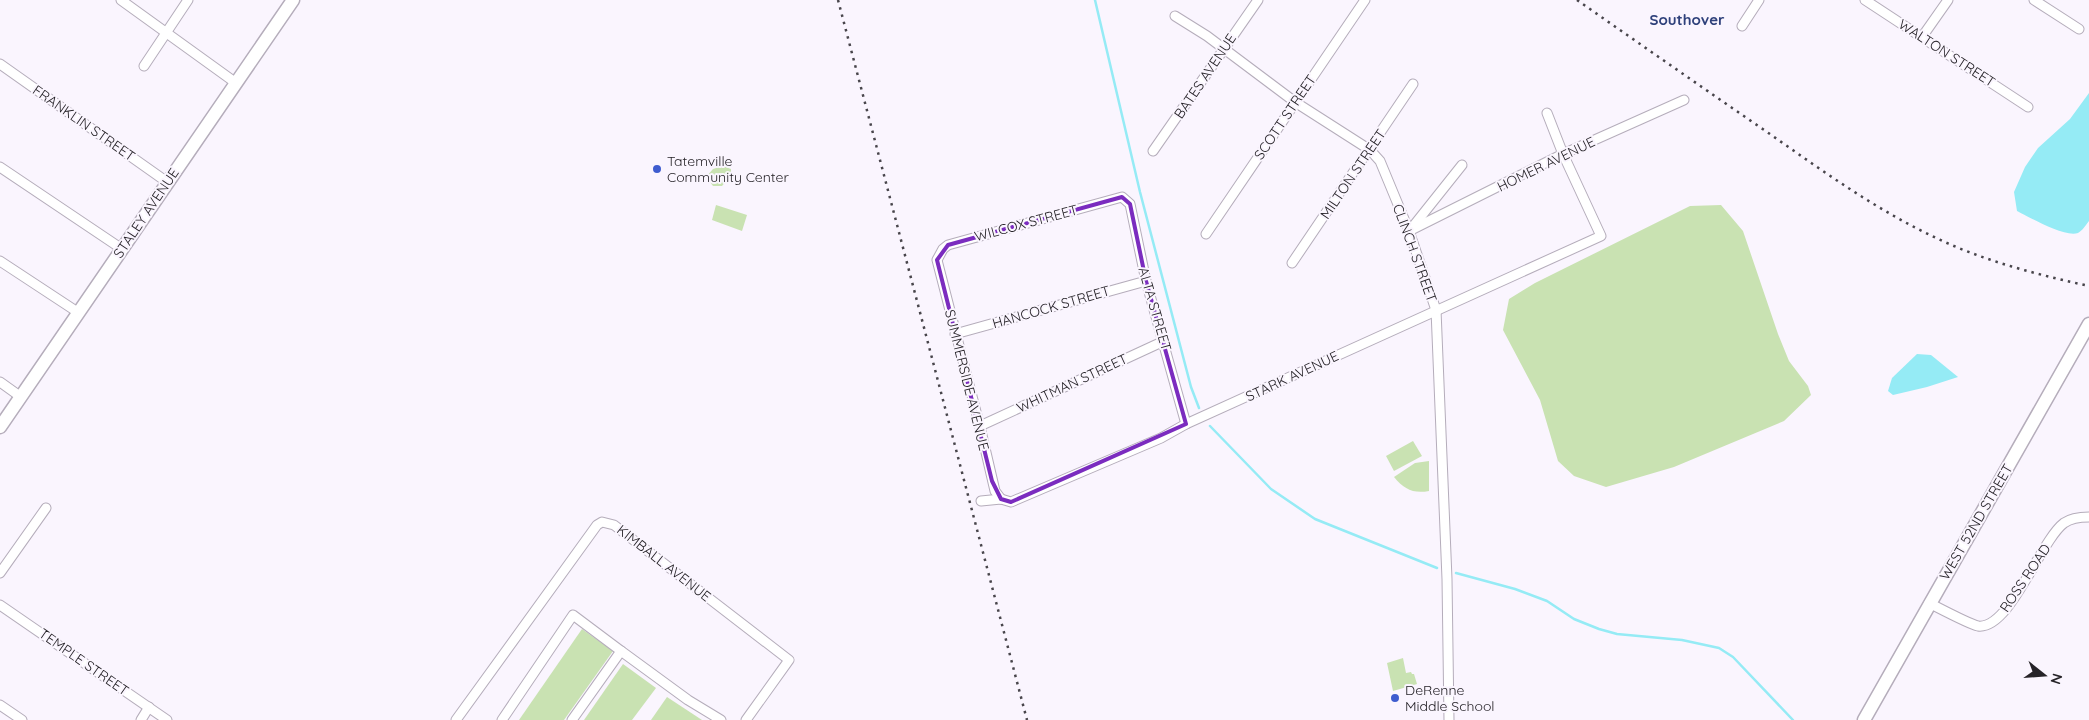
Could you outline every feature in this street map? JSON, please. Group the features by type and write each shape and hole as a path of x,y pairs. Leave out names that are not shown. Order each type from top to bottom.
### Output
{"street":[{"path":"121,0 236,83"},
{"path":"144,66 188,0"},
{"name":"STALEY AVENUE","path":"0,427 293,0"},
{"name":"BATES AVENUE","path":"1153,151 1258,0"},
{"name":"SCOTT STREET","path":"1206,234 1365,0"},
{"path":"1742,26 1760,0"},
{"name":"WALTON STREET","path":"1865,0 2028,107"},
{"path":"1922,37 1948,0"},
{"path":"2034,0 2079,29"},
{"name":"CLINCH STREET","path":"1175,16 1207,36 1295,102 1370,150 1380,162 1409,231 1436,310 1447,579 1449,720"},
{"name":"FRANKLIN STREET","path":"0,64 167,182"},
{"name":"MILTON STREET","path":"1292,263 1414,84"},
{"name":"HOMER AVENUE","path":"1409,231 1563,154 1684,100"},
{"path":"1547,113 1563,154"},
{"name":"STARK AVENUE","path":"981,501 1001,499 1011,502 1161,438 1186,424 1601,236 1563,154"},
{"path":"1409,231 1462,165"},
{"path":"0,167 122,249"},
{"name":"WILCOX STREET","path":"937,260 948,244 1122,197"},
{"name":"ALTA STREET","path":"1122,197 1130,204 1146,281 1186,424"},
{"name":"SUMMERSIDE AVENUE","path":"937,260 995,491 1001,499"},
{"path":"0,261 79,313"},
{"name":"HANCOCK STREET","path":"955,334 1146,281"},
{"name":"WEST 52ND STREET","path":"1864,720 2089,324"},
{"name":"WHITMAN STREET","path":"980,426 1164,341"},
{"path":"0,382 21,397"},
{"path":"0,573 46,508"},
{"name":"ROSS ROAD","path":"1929,603 1978,626 1990,624 2007,610 2044,549 2063,524 2078,517 2089,517"},
{"name":"KIMBALL AVENUE","path":"456,720 597,525 602,522 614,525 789,660 746,720"},
{"name":"TEMPLE STREET","path":"0,604 168,720"},
{"path":"502,720 574,615 688,700 721,720"},
{"path":"572,720 621,651"},
{"path":"0,705 22,720"},
{"path":"141,720 149,708"}],"highlighted area":[{"path":"1122,197 1130,204 1146,281 1186,424 1011,502 1001,499 992,481 937,260 948,245"}],"green space":[{"path":"723,166 731,169 731,175 722,186 713,186 706,177 713,169"},
{"path":"716,205 747,215 742,231 712,220"},
{"path":"1721,205 1743,231 1789,361 1808,386 1811,395 1784,421 1674,467 1606,487 1574,476 1558,461 1540,400 1503,330 1509,299 1535,283 1690,206"},
{"path":"1413,441 1422,456 1394,471 1386,456"},
{"path":"1429,461 1429,491 1418,492 1409,490 1394,477 1415,463"},
{"path":"582,629 613,651 564,720 519,720"},
{"path":"1403,658 1406,673 1411,672 1414,674 1417,684 1393,691 1387,663"},
{"path":"623,664 656,688 632,720 584,720"},
{"path":"667,697 702,720 651,720"}],"water":[{"path":"2089,93 2089,221 2078,233 2065,233 2017,211 2014,192 2025,167 2038,148 2070,119"},
{"path":"1917,354 1931,355 1958,377 1893,395 1888,391 1892,378"}],"waterway":[{"path":"1095,0 1140,192 1191,387 1199,408"},
{"path":"1210,426 1271,489 1315,519 1437,568"},
{"path":"1456,573 1515,589 1547,601 1574,619 1599,629 1617,634 1682,640 1719,648 1733,657 1793,720"}],"railway":[{"path":"838,0 1027,720"},
{"path":"1577,0 1867,200 1909,224 1949,244 1988,259 2089,286"}],"place":[{"name":"Tatemville Community Center","path":"657,169"},
{"name":"DeRenne Middle School","path":"1395,698"}],"district":[{"name":"Southover","path":"1687,19"}]}
